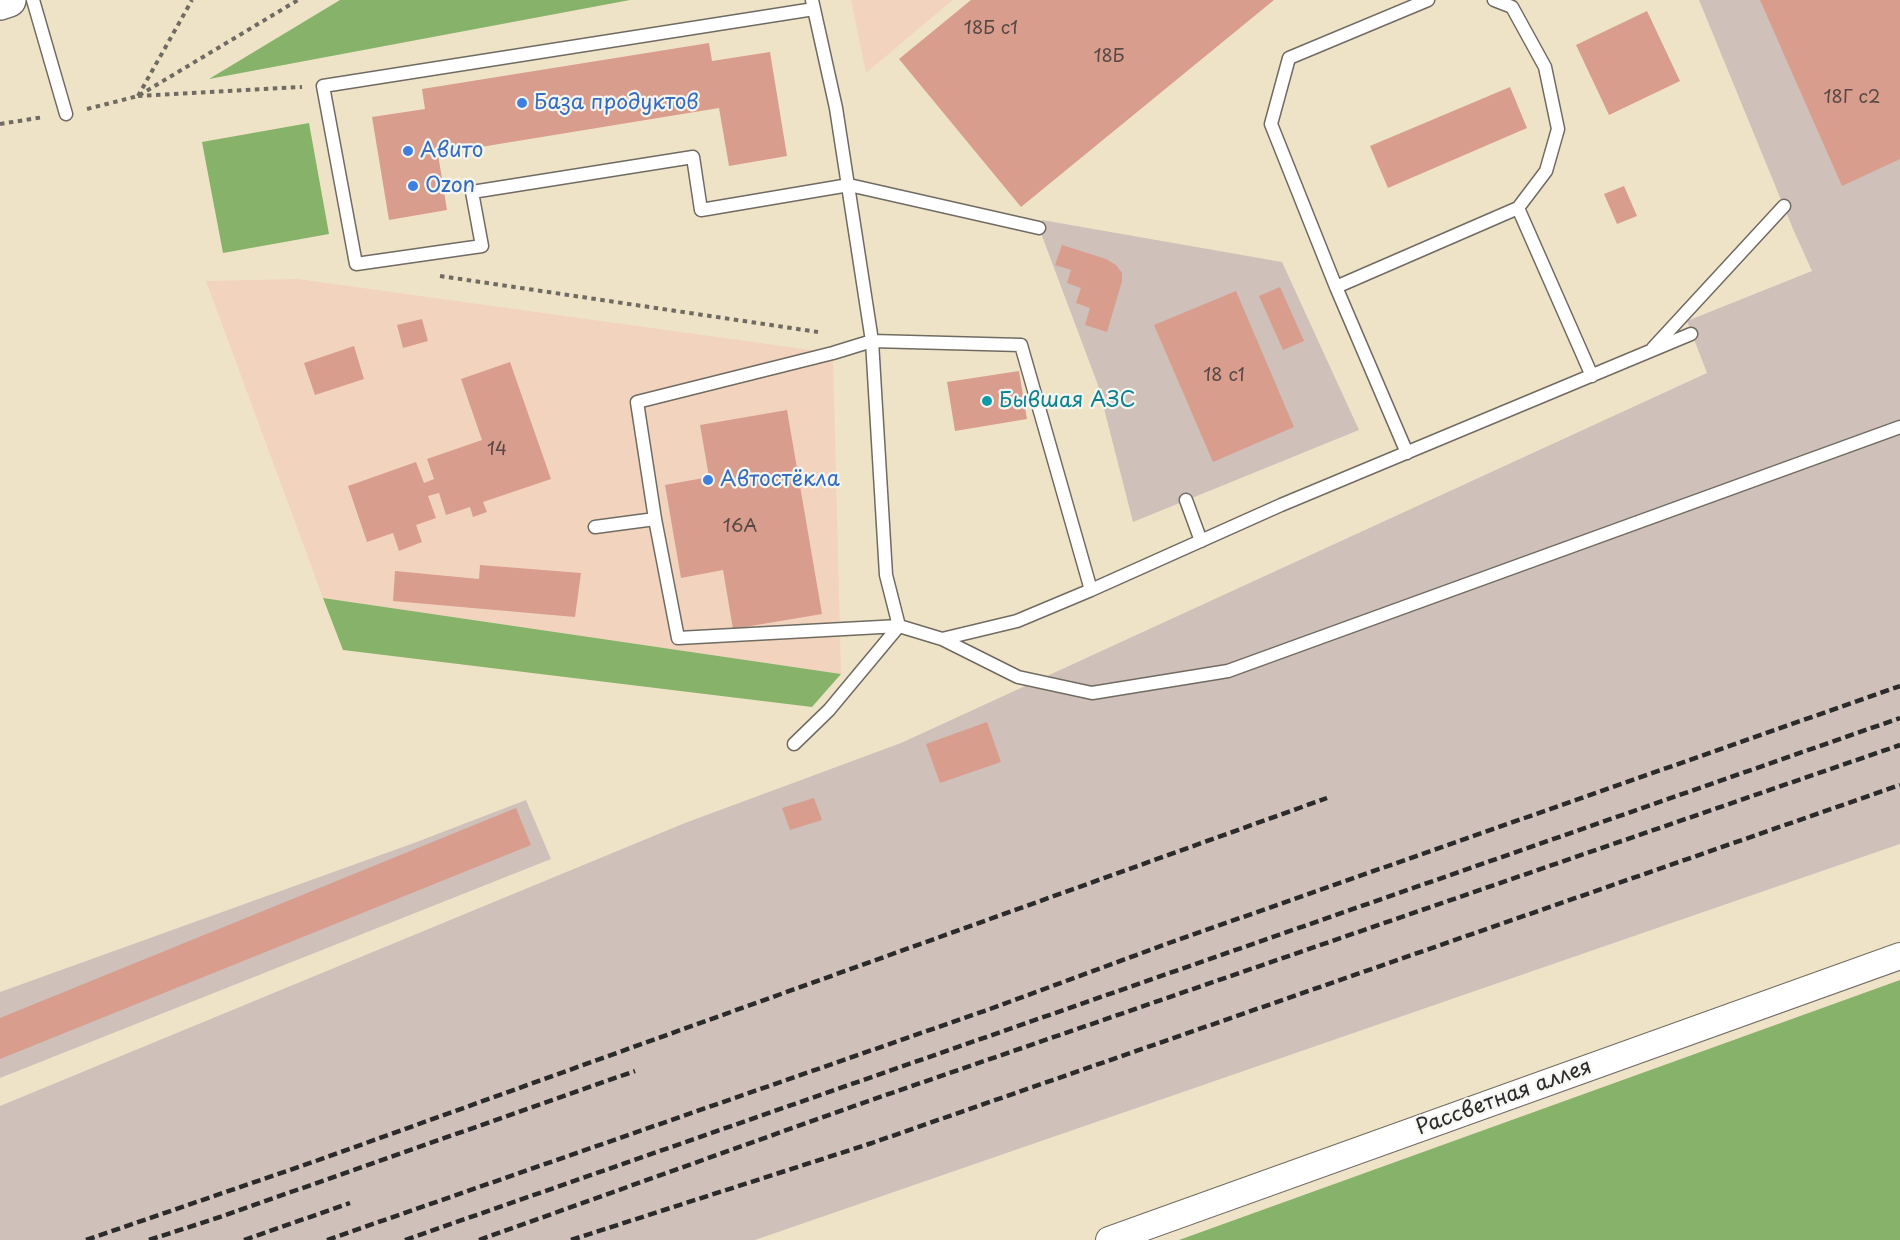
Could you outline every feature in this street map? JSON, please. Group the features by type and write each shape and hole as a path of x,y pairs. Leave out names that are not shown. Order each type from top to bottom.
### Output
{"street":[{"path":"0,3 9,0"},
{"name":"Рассветная аллея","path":"1109,1240 1900,956"}],"lane":[{"path":"33,0 66,114"},
{"path":"1407,453 1336,287 1271,124 1289,58 1428,0"},
{"path":"1336,287 1518,208 1546,171 1558,129 1545,67 1512,7 1494,0"},
{"path":"899,626 886,575 872,340 849,185 832,86 813,4 323,86 356,264 482,246 472,192 693,157 701,210 849,185 1039,228"},
{"path":"1649,352 1784,206"},
{"path":"1518,208 1592,376"},
{"path":"942,639 1017,621 1281,505 1691,334"},
{"path":"1091,590 1021,345 872,340 833,353 637,402 655,519 678,638 899,626 942,639 1018,677 1092,693 1228,671 1900,427"},
{"path":"1186,500 1201,541"},
{"path":"595,527 655,519"},
{"path":"794,744 835,703 899,626"}],"path":[{"path":"138,96 192,0"},
{"path":"138,96 298,0"},
{"path":"0,124 66,114 138,96 323,86"},
{"path":"437,276 821,333"}],"shaded area":[{"path":"851,0 953,0 866,73"},
{"path":"1699,0 1900,0 1900,844 755,1240 0,1240 0,1106 685,823 901,743 1707,373 1687,321 1812,271"},
{"path":"1042,220 1282,262 1359,430 1133,522 1098,385 1039,228"},
{"path":"298,279 833,353 841,674 323,598 206,281"},
{"path":"526,800 551,859 0,1078 0,992 414,843"}],"green space":[{"path":"340,0 630,0 209,79"},
{"path":"309,123 329,234 223,253 202,142"},
{"path":"323,598 841,674 812,707 343,650"},
{"path":"1900,980 1900,1240 1179,1240"}],"building":[{"path":"971,0 1274,0 1021,207 899,59"},
{"path":"1760,0 1900,0 1900,159 1842,186"},
{"path":"1647,11 1680,81 1609,115 1576,45"},
{"path":"709,43 712,61 770,52 787,156 729,166 719,108 438,154 447,210 389,220 372,117 425,109 422,89"},
{"path":"1510,87 1527,128 1388,188 1370,146"},
{"path":"1624,186 1637,216 1617,224 1604,194"},
{"path":"1062,245 1106,259 1116,265 1122,273 1122,281 1107,332 1085,325 1090,308 1076,303 1081,288 1067,283 1071,270 1055,265"},
{"path":"1280,287 1304,341 1283,350 1259,296"},
{"path":"1236,291 1294,427 1213,462 1154,325"},
{"path":"422,319 428,341 403,348 397,325"},
{"path":"354,346 364,379 315,395 304,363"},
{"path":"510,362 551,479 483,502 487,512 473,517 470,507 446,515 439,493 428,496 436,518 416,525 422,542 399,551 393,533 367,542 348,486 416,462 424,483 434,479 427,459 482,440 461,379"},
{"name":"Бывшая АЗС","path":"1019,371 1027,419 955,431 947,382"},
{"path":"787,410 822,614 733,629 723,570 681,578 665,485 709,477 700,425"},
{"path":"480,565 581,573 575,617 393,601 395,571 479,579"},
{"path":"987,722 1001,762 940,783 926,744"},
{"path":"814,798 822,820 790,830 782,808"},
{"path":"516,808 531,845 0,1059 0,1018"}],"railway":[{"path":"327,1240 990,1009 1169,943 1900,686"},
{"path":"405,1240 1900,718"},
{"path":"479,1240 854,1106 1900,745"},
{"path":"571,1240 872,1143 1900,785"},
{"path":"86,1240 313,1162 1327,798"},
{"path":"149,1240 635,1071"},
{"path":"244,1240 350,1203"}],"place":[{"name":"База продуктов","path":"522,103"},
{"name":"Авито","path":"408,151"},
{"name":"Ozon","path":"413,186"},
{"name":"Бывшая АЗС","path":"987,401"},
{"name":"Автостёкла","path":"708,480"}]}
